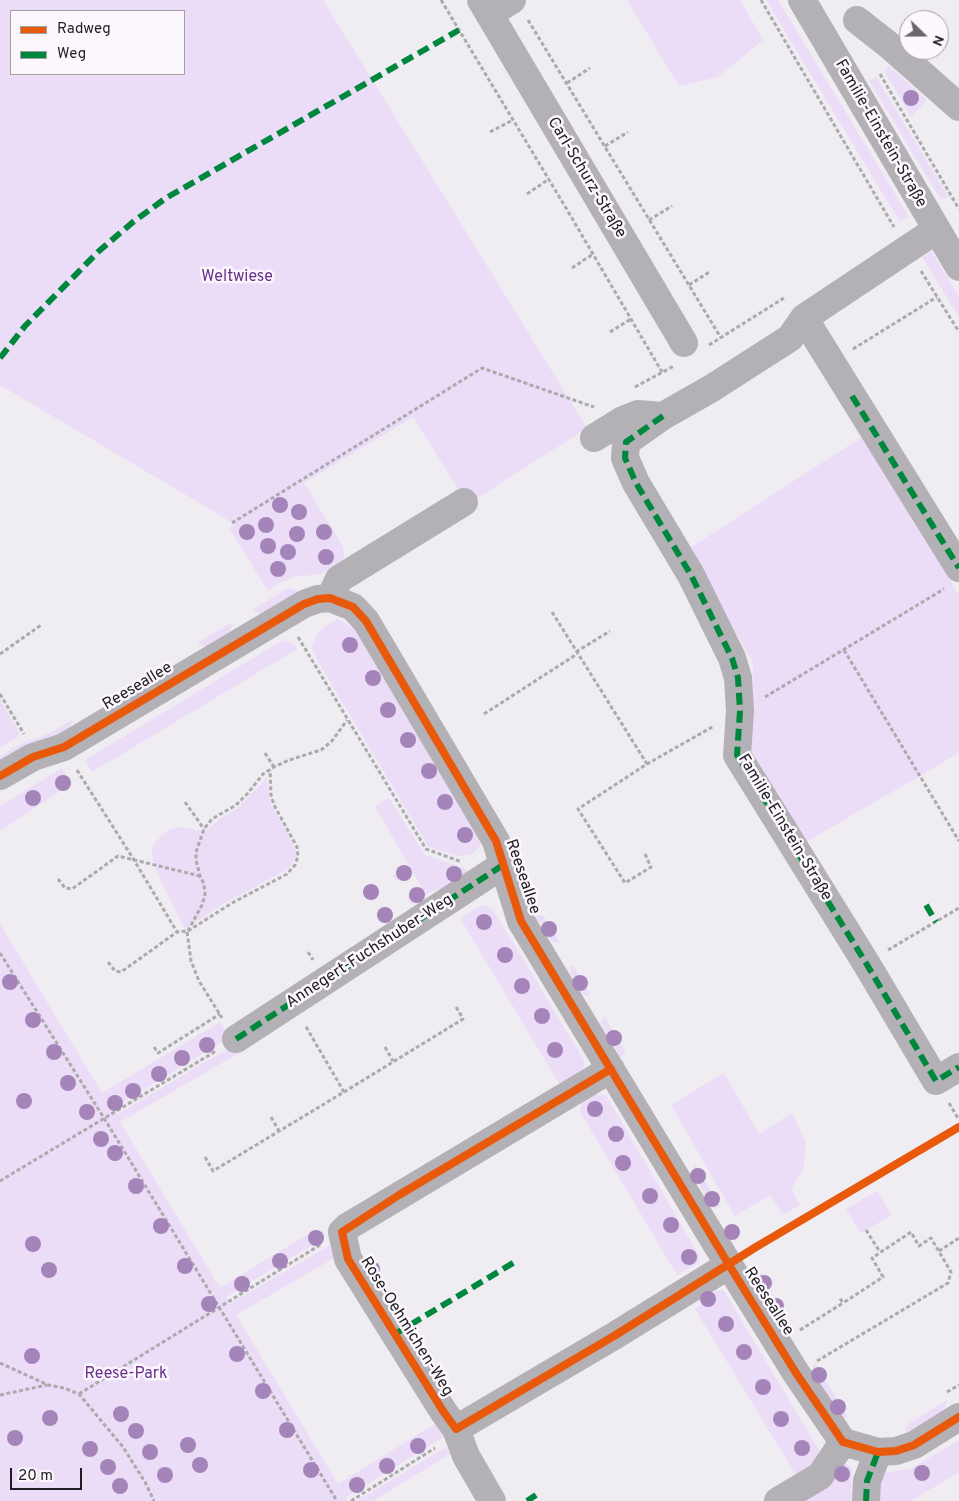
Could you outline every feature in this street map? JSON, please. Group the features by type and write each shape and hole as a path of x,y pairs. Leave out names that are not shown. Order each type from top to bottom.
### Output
{"street":[{"name":"Familie-Einstein-Straße","path":"802,0 959,267"},
{"name":"Carl-Schurz-Straße","path":"502,8 689,351"},
{"path":"827,41 859,10 890,46 959,107"},
{"path":"594,438 623,420 638,414 663,416 712,388 790,338 804,318 936,230"},
{"path":"804,318 832,362 952,578"},
{"name":"Familie-Einstein-Straße","path":"663,416 626,442 625,458 636,483 690,575 732,658 738,678 740,711 737,754 936,1080 959,1067"},
{"path":"330,598 339,579 464,502"},
{"name":"Reeseallee","path":"0,776 33,757 64,747 304,604 330,598 353,607 366,621 496,841 493,872 521,921 728,1265 779,1343 796,1373 843,1442"},
{"name":"Annegert-Fuchshuber-Weg","path":"236,1039 493,872"},
{"path":"342,1232 399,1195 611,1069"},
{"name":"Rose-Oehmichen-Weg","path":"342,1232 348,1258 457,1431 466,1456 492,1501"},
{"path":"457,1431 728,1265"},
{"path":"778,1501 820,1476 843,1442 878,1452 896,1451 914,1444 959,1417"},
{"path":"866,1501 867,1481 878,1452"}],"path":[{"path":"441,0 662,372"},
{"path":"760,0 959,332"},
{"path":"502,8 567,83 720,338"},
{"path":"876,66 959,209"},
{"path":"567,83 590,68"},
{"path":"490,132 513,120"},
{"path":"605,146 628,132"},
{"path":"924,149 928,145"},
{"path":"527,194 549,179"},
{"path":"649,220 672,206"},
{"path":"572,268 593,254"},
{"path":"688,285 710,271"},
{"path":"629,390 662,372 689,351 720,338 787,297"},
{"path":"832,362 937,297"},
{"path":"610,332 631,319"},
{"path":"232,523 482,368 596,408"},
{"path":"644,854 651,867 625,883 578,809 647,764 844,650 952,578"},
{"path":"552,612 647,764"},
{"path":"0,654 41,624"},
{"path":"293,630 426,850 493,872"},
{"path":"484,714 610,631"},
{"path":"844,650 959,841"},
{"path":"0,694 26,737"},
{"path":"154,1047 158,1053 220,1014 199,980 191,961 188,931 202,905 205,895 196,852 204,828 212,819 236,805 263,774 290,760 321,750 332,741 347,720"},
{"path":"64,747 177,932"},
{"path":"265,753 274,767"},
{"path":"108,962 115,971 121,972 177,932 188,931 232,903 288,874 295,865 298,856 297,847 270,795 270,770"},
{"path":"186,802 204,828"},
{"path":"58,879 65,888 72,889 118,856 200,876"},
{"path":"866,963 959,908"},
{"path":"308,952 313,960"},
{"path":"0,953 104,1118 337,1501"},
{"path":"292,1002 344,1092"},
{"path":"205,1157 213,1171 344,1092 463,1020 455,1006"},
{"path":"0,1181 236,1039"},
{"path":"386,1047 394,1061"},
{"path":"271,1117 279,1131"},
{"path":"866,1230 880,1252"},
{"path":"79,1394 342,1232"},
{"path":"779,1343 883,1277 872,1258 880,1252 911,1232 919,1246 931,1238 951,1272 948,1283 796,1373"},
{"path":"939,1251 959,1238"},
{"path":"839,1298 843,1303"},
{"path":"0,1363 48,1384 79,1394 123,1447 145,1482 154,1501"},
{"path":"0,1395 48,1384"},
{"path":"351,1501 457,1431"}],"green space":[{"name":"Weltwiese","path":"0,0 323,0 587,428 468,504 413,417 304,483 342,545 343,559 332,570 321,574 294,577 279,583 268,591 229,528 235,524 0,385"},
{"path":"627,0 740,0 763,40 718,77 679,86"},
{"path":"766,0 778,0 909,217 900,222"},
{"path":"889,66 927,100 911,117 884,71"},
{"path":"876,77 948,196 941,200 869,81"},
{"path":"931,251 959,296 959,317 922,257"},
{"path":"862,437 959,595 959,753 806,842 751,749 753,662 687,550"},
{"path":"288,588 298,591 260,614 252,610"},
{"path":"337,619 355,629 481,834 480,847 470,855 460,856 428,846 317,660 312,646 315,638 322,629"},
{"path":"231,623 232,627 229,633 206,647 197,643"},
{"path":"285,640 294,644 297,649 92,772 85,760"},
{"path":"156,670 153,679 122,697 114,695"},
{"path":"0,699 19,732 17,737 0,747"},
{"path":"72,720 70,729 0,763 0,756 23,743 48,734"},
{"path":"62,768 71,784 0,831 0,806"},
{"path":"267,778 271,804 295,848 296,856 293,863 290,868 223,904 185,929 153,861 154,844 169,830 179,827 206,831 221,818 238,808"},
{"path":"389,798 425,855 461,867 469,872 444,898 438,888 411,904 407,897 422,887 412,871 396,881 393,875 409,866 375,806"},
{"path":"484,905 493,910 584,1060 584,1067 563,1090 460,918"},
{"path":"540,915 544,917 560,943 552,942 540,922 533,918"},
{"name":"Reese-Park","path":"0,924 102,1093 220,1022 230,1037 112,1109 116,1115 236,1044 241,1052 120,1122 220,1288 313,1231 319,1241 226,1297 229,1304 331,1245 336,1257 236,1315 338,1484 438,1422 447,1435 346,1497 348,1501 0,1501"},
{"path":"573,965 591,995 586,996 582,993 571,974 570,968"},
{"path":"604,1016 625,1051 624,1055 618,1058 618,1052 602,1026 601,1022"},
{"path":"724,1073 759,1134 792,1113 806,1143 803,1170 791,1189 800,1205 783,1215 770,1195 735,1216 671,1105"},
{"path":"594,1095 606,1095 698,1254 698,1263 677,1275 581,1113 581,1103 584,1099"},
{"path":"694,1163 720,1206 714,1209 693,1175"},
{"path":"877,1191 892,1215 861,1233 846,1209"},
{"path":"756,1266 795,1330 793,1332 786,1329 754,1274 747,1272"},
{"path":"717,1290 724,1291 819,1450 819,1456 810,1467 796,1475 695,1309"},
{"path":"815,1363 847,1416 844,1420 813,1373"},
{"path":"947,1400 944,1411 906,1432 906,1427 910,1423"},
{"path":"959,1440 959,1472 911,1501 876,1501 883,1473 910,1469"},
{"path":"446,1447 450,1454 373,1501 357,1501"},
{"path":"841,1464 847,1464 852,1469 851,1501 789,1501"}],"marked path":[{"path":"0,358 25,326 99,251 133,222 166,198 459,30"},
{"path":"852,396 959,568"},
{"path":"663,416 626,442 625,458 636,483 691,575 732,658 738,678 740,711 737,755 866,963 936,1081 959,1067"},
{"path":"236,1039 503,865"},
{"path":"926,905 936,922"},
{"path":"395,1334 518,1260"},
{"path":"866,1501 867,1481 878,1452"},
{"path":"527,1501 536,1495"}],"cycle path":[{"path":"0,776 33,757 64,747 304,604 318,599 330,598 353,607 366,621 496,841 521,921 729,1265 796,1373 843,1442 878,1452 896,1451 914,1445 959,1417"},
{"path":"611,1069 399,1195 342,1232 348,1259 456,1429 614,1336 756,1247 959,1127"}]}
